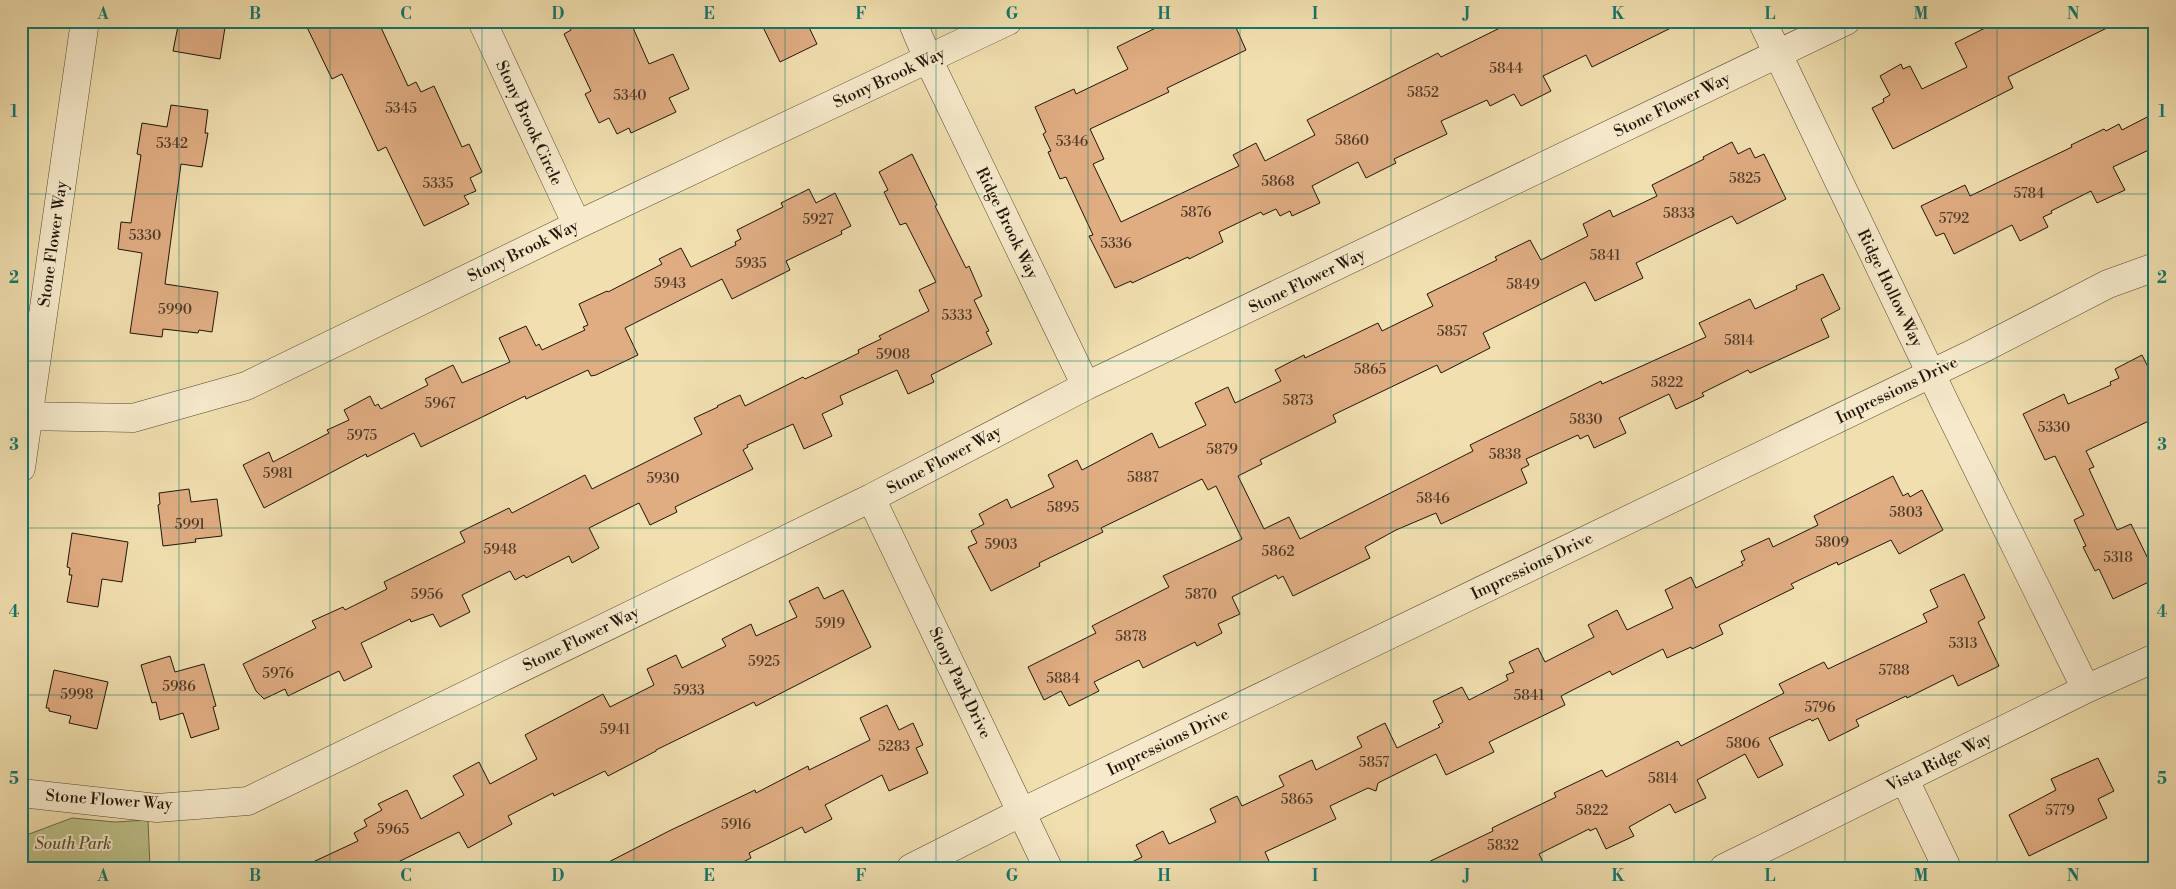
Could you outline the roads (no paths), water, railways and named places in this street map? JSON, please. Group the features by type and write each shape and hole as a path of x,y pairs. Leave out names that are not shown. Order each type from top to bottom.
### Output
{"street":[{"name":"Stone Flower Way","path":"21,468 25,416 85,21"},
{"name":"Stony Brook Circle","path":"482,21 577,225"},
{"name":"Ridge Brook Way","path":"912,21 928,59 1086,386"},
{"name":"Stony Brook Way","path":"25,416 133,418 246,386 577,225 1008,21"},
{"name":"Ridge Hollow Way","path":"1762,21 1931,373 2086,689"},
{"name":"Stone Flower Way","path":"21,793 156,808 248,801 871,498 1086,386 1846,21"},
{"name":"Impressions Drive","path":"911,868 1022,812 1978,351 2108,284 2155,267"},
{"name":"Stony Park Drive","path":"871,498 1048,868"},
{"name":"Vista Ridge Way","path":"1724,868 2086,689 2155,658"},
{"path":"1905,780 1946,868"}],"park label":[{"name":"South Park","path":"73,844"}]}
